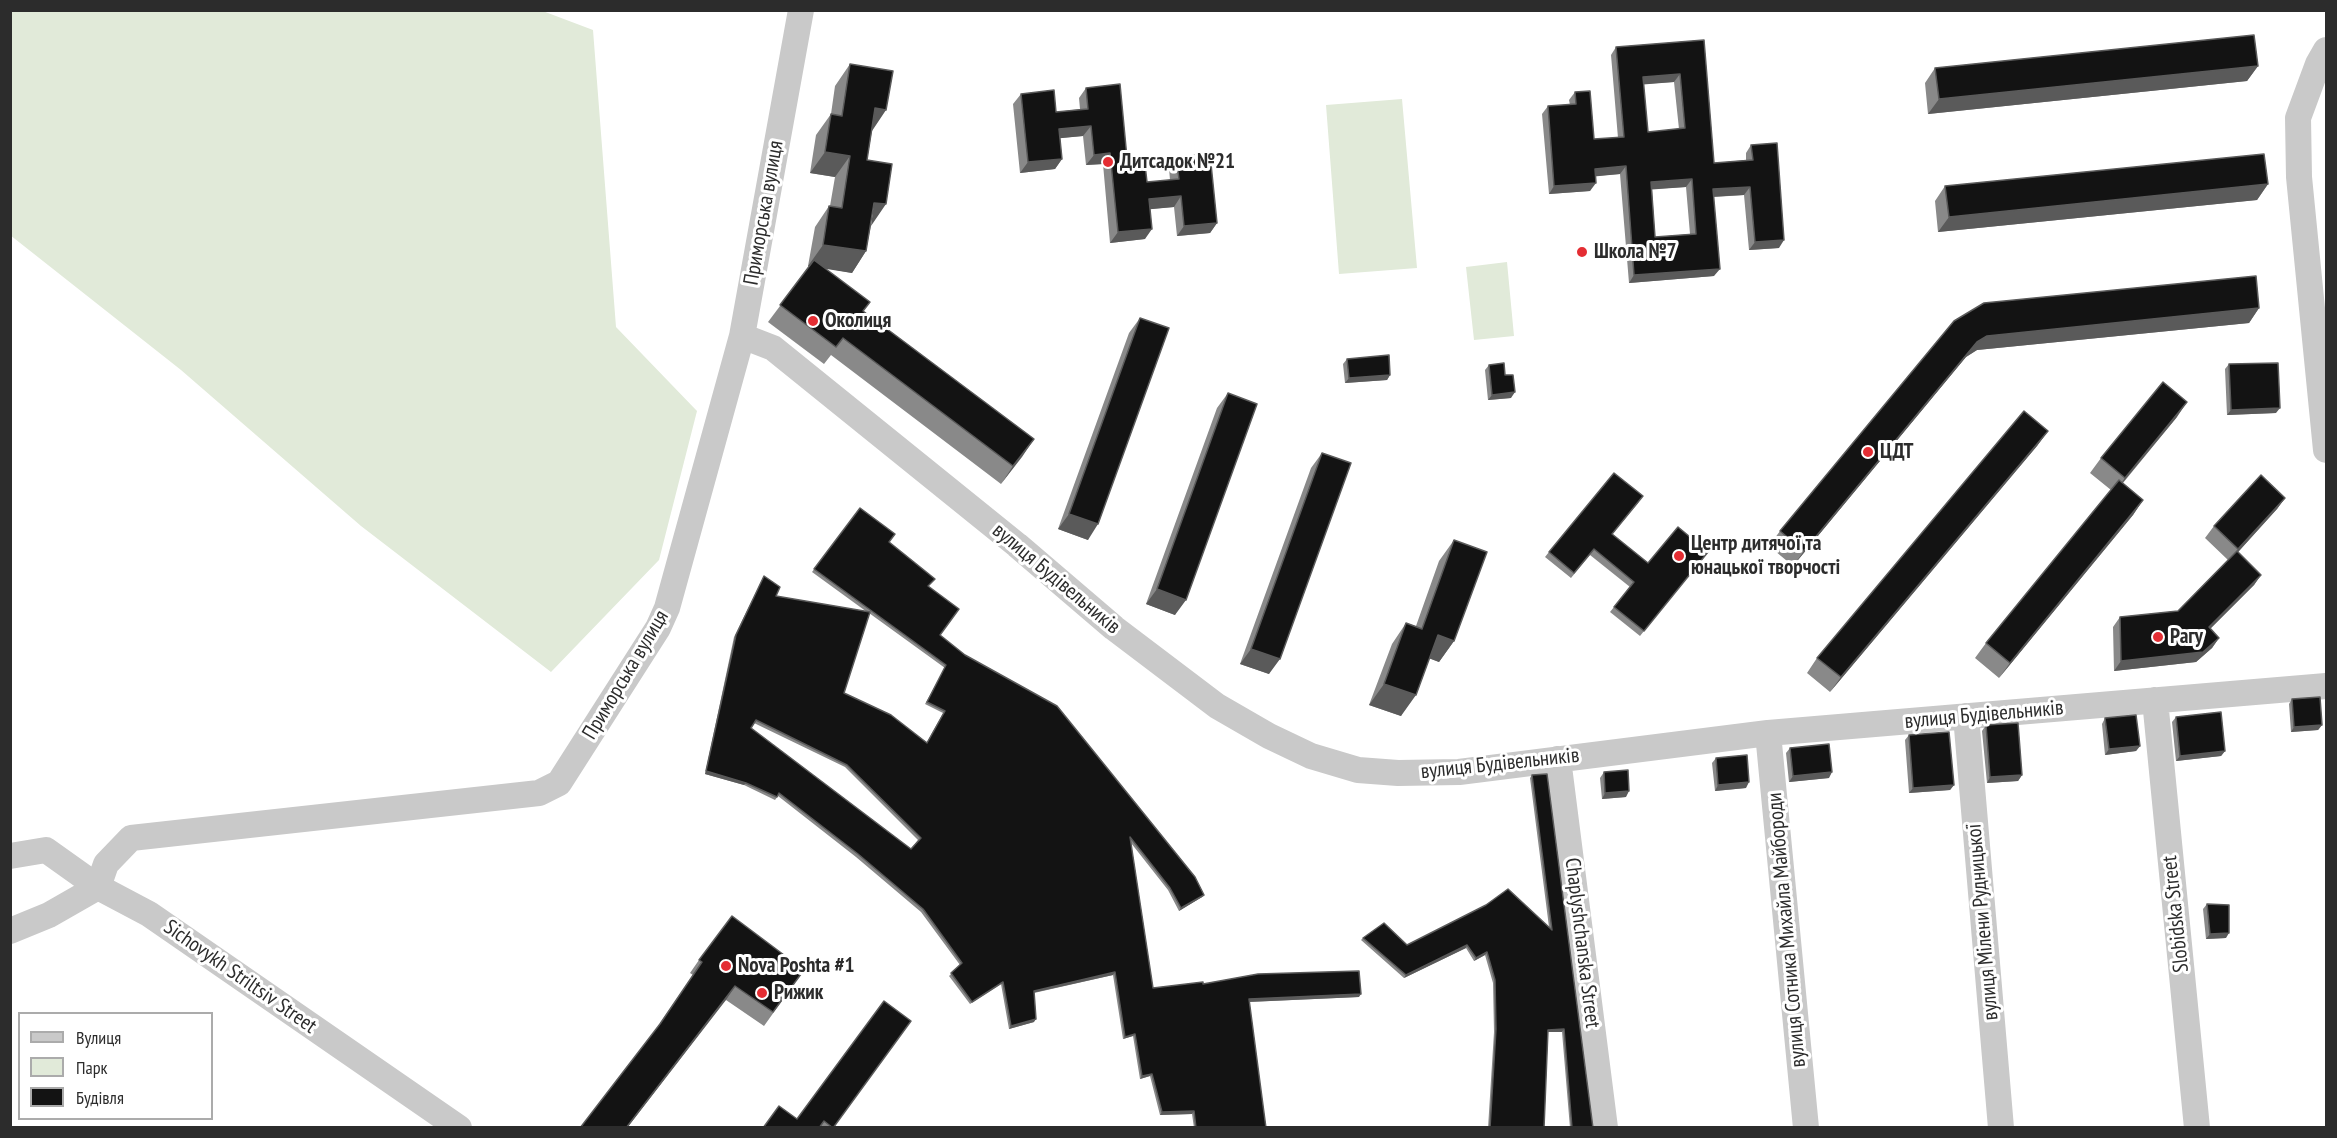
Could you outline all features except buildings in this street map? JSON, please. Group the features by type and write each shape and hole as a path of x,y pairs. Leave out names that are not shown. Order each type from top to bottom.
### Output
{"street":[{"name":"Приморська вулиця","path":"98,887 106,864 131,838 539,793 559,783 658,628 667,608 742,336 801,10"},
{"path":"2326,50 2318,64 2298,117 2299,177 2326,450"},
{"name":"вулиця Будівельників","path":"742,336 773,348 1017,545 1114,628 1217,706 1269,736 1311,756 1358,770 1459,772 1768,733 2326,686"},
{"name":"Slobidska Street","path":"2155,700 2197,1128"},
{"name":"вулиця Мілени Рудницької","path":"1965,716 2001,1128"},
{"name":"вулиця Сотника Михайла Майбороди","path":"1768,733 1806,1128"},
{"name":"Chaplyshchanska Street","path":"1558,759 1605,1128"},
{"name":"Sichovykh Striltsiv Street","path":"10,856 46,850 98,887 149,914 459,1128"},
{"path":"10,931 49,915 98,887"}],"green space":[{"path":"540,10 593,30 616,327 697,411 659,560 551,672 361,526 181,370 10,235 11,11"},
{"path":"1402,99 1417,268 1339,274 1326,105"},
{"path":"1507,262 1514,336 1474,340 1466,267"}],"place":[{"name":"Дитсадок №21","path":"1108,162"},
{"name":"Школа №7","path":"1582,252"},
{"name":"Околиця","path":"813,321"},
{"name":"ЦДТ","path":"1868,452"},
{"name":"Центр дитячої та юнацької творчості","path":"1679,556"},
{"name":"Рагу","path":"2158,637"},
{"name":"Nova Poshta #1","path":"726,966"},
{"name":"Рижик","path":"762,993"}]}
